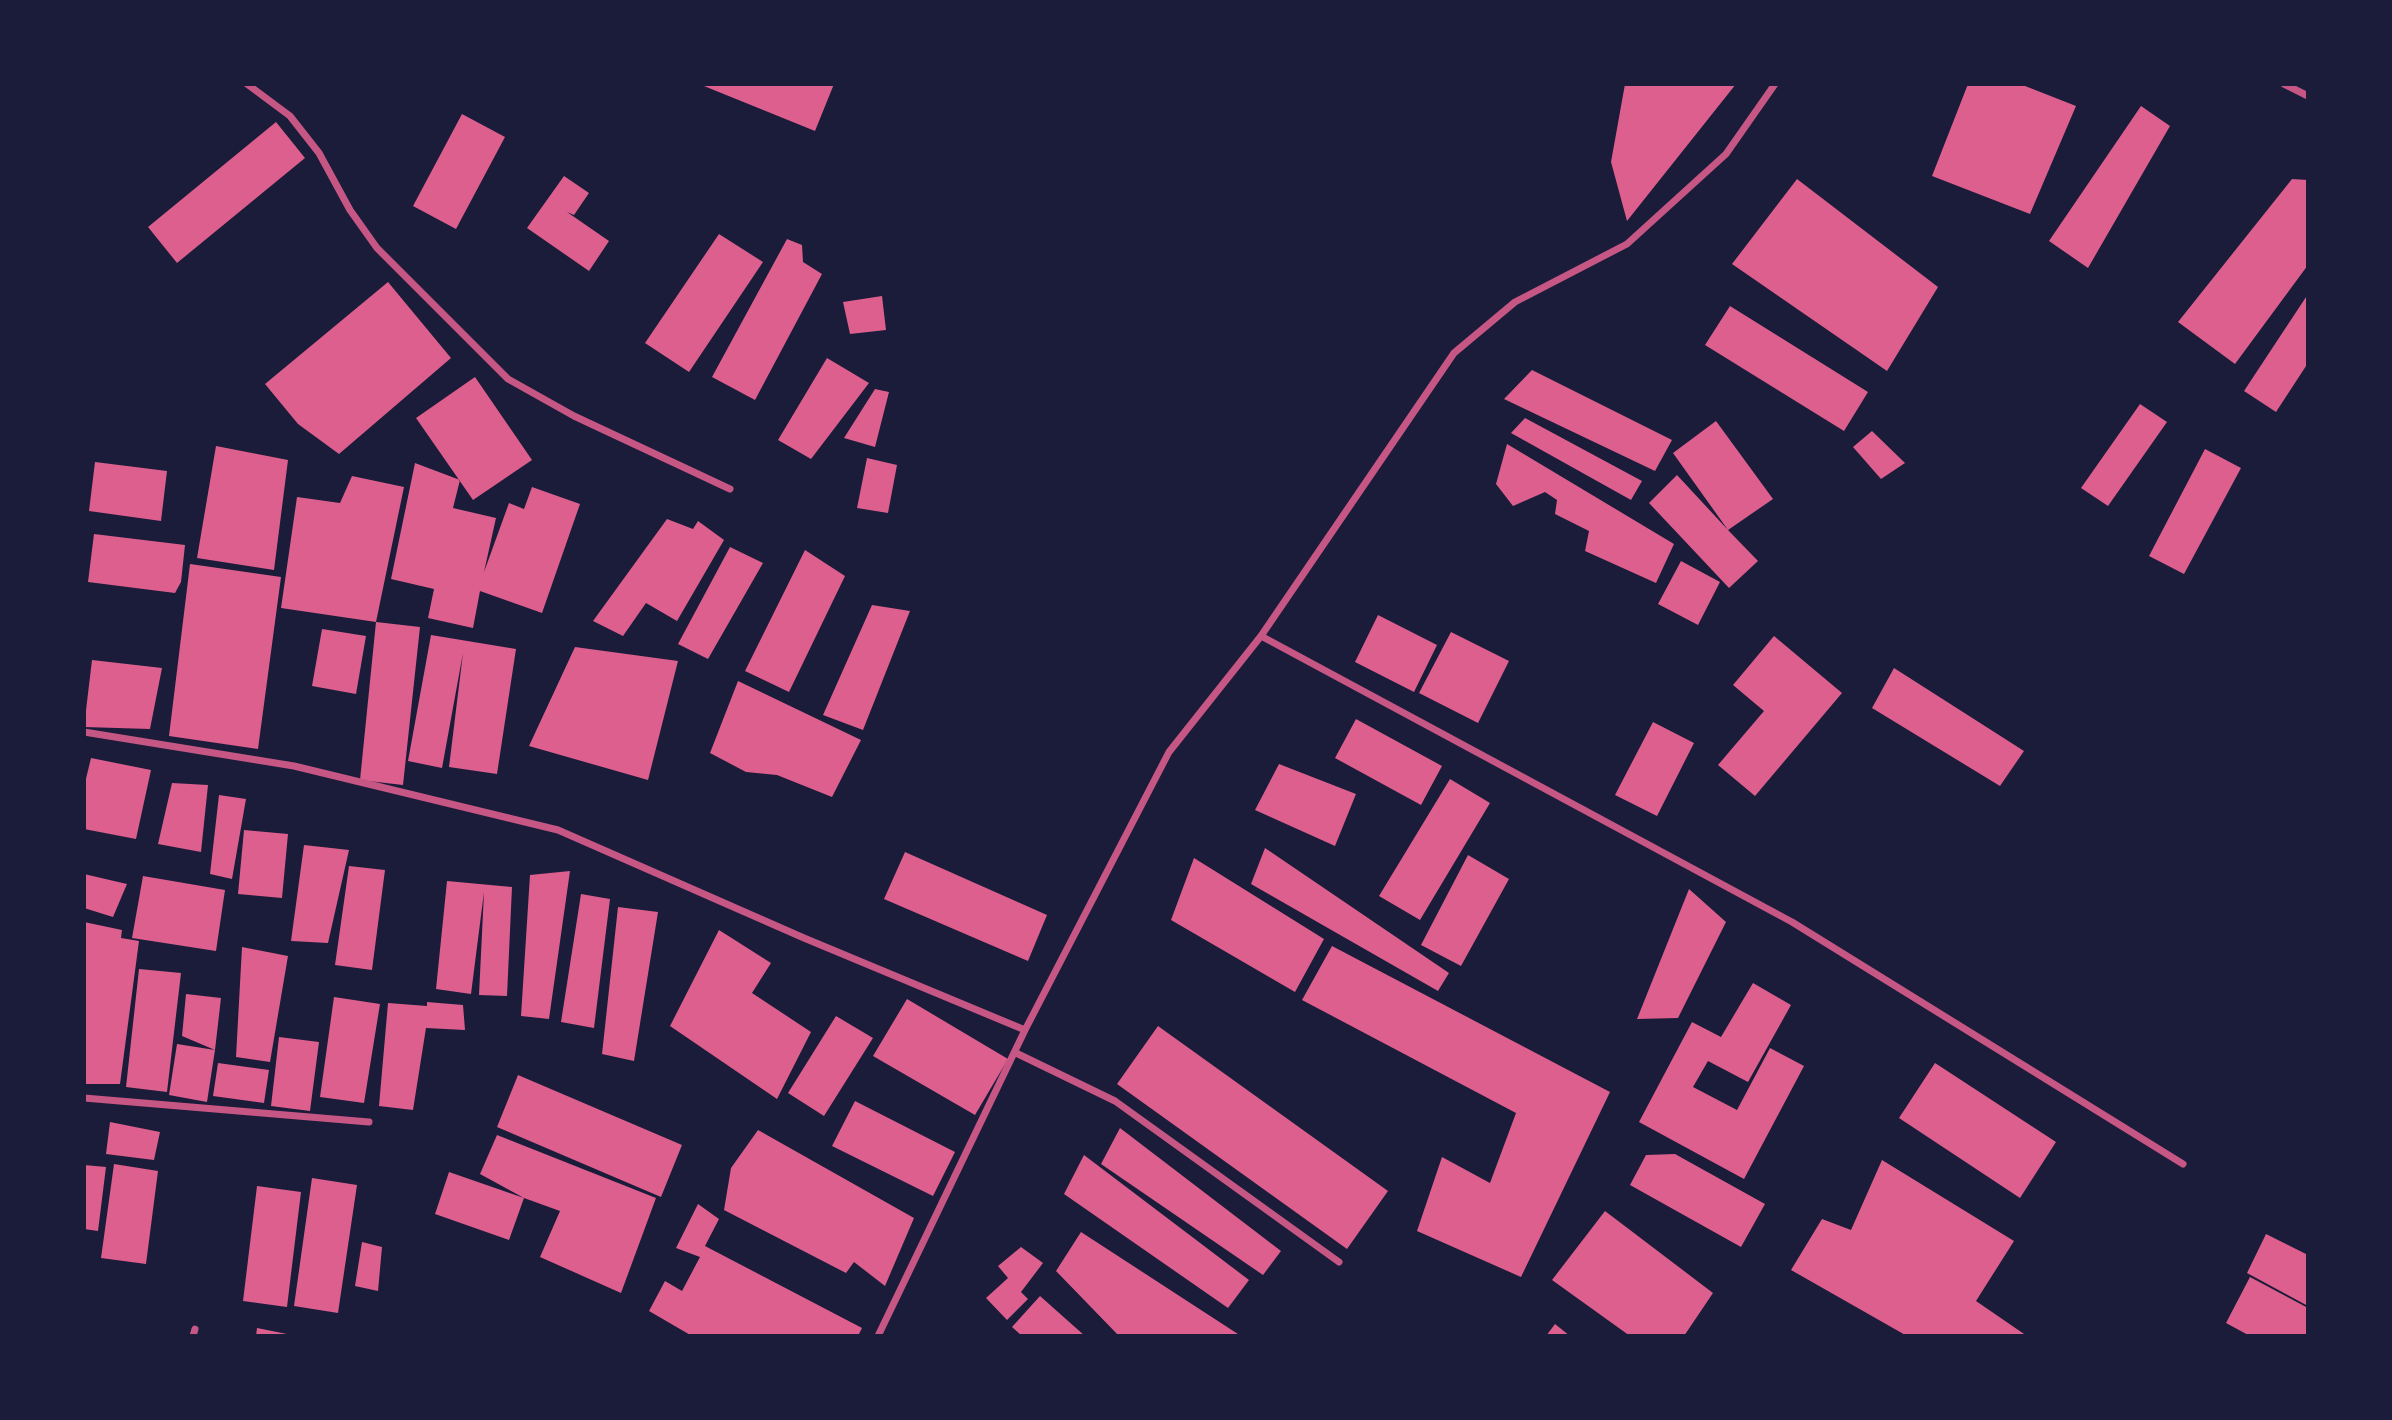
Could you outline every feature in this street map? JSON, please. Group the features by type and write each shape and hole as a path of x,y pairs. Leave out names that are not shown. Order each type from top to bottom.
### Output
{"street":[{"path":"247,84 290,116 318,153 350,210 377,248 508,379 574,416 730,488"},
{"path":"878,1336 1025,1030 1169,752 1261,636 1454,354 1515,302 1627,244 1726,154 1775,84"},
{"path":"2284,84 2308,96"},
{"path":"1261,636 1792,922 2183,1164"},
{"path":"84,732 294,766 558,830 804,938 1025,1030"},
{"path":"1016,1053 1115,1101 1339,1262"},
{"path":"84,1098 369,1122"}],"building":[{"path":"699,84 834,84 815,131"},
{"path":"1625,84 1736,84 1627,221 1611,162"},
{"path":"1968,84 2020,84 2076,106 2030,214 1932,176"},
{"path":"2141,106 2170,126 2088,268 2049,241"},
{"path":"462,114 505,137 456,229 413,206"},
{"path":"276,122 305,158 177,263 148,227"},
{"path":"564,176 589,193 574,215 567,212 609,241 589,271 527,228"},
{"path":"1797,179 1938,287 1887,371 1732,264"},
{"path":"2292,179 2308,180 2308,265 2235,364 2178,322"},
{"path":"719,234 763,262 689,372 645,343"},
{"path":"787,239 802,245 803,262 822,274 755,400 712,377"},
{"path":"388,282 451,358 339,454 298,424 265,384"},
{"path":"2308,294 2308,363 2276,412 2244,391"},
{"path":"882,296 886,330 850,334 843,302"},
{"path":"1730,306 1868,392 1844,431 1705,345"},
{"path":"827,358 869,383 811,459 778,440"},
{"path":"1532,370 1672,440 1655,471 1504,399"},
{"path":"475,377 532,460 473,500 416,418"},
{"path":"875,389 889,392 875,447 844,438"},
{"path":"2140,404 2167,422 2108,506 2081,488"},
{"path":"1525,418 1642,481 1631,500 1511,433"},
{"path":"1716,421 1773,499 1728,530 1673,453"},
{"path":"1872,431 1905,463 1881,479 1853,447"},
{"path":"1507,444 1674,544 1656,583 1585,551 1589,531 1555,514 1557,500 1545,492 1513,506 1496,484"},
{"path":"216,446 288,460 274,570 197,558"},
{"path":"2205,449 2241,468 2184,574 2149,556"},
{"path":"867,458 897,465 888,513 857,508"},
{"path":"95,462 167,471 161,521 89,511"},
{"path":"415,463 460,480 453,508 496,518 484,572 509,503 524,509 532,487 580,504 542,613 480,591 473,628 428,618 434,589 391,579"},
{"path":"1677,475 1758,561 1729,588 1649,503"},
{"path":"352,476 404,487 376,622 281,608 297,497 340,503"},
{"path":"667,519 693,529 698,521 724,540 677,621 646,603 623,636 593,621"},
{"path":"94,534 185,545 181,582 175,593 88,582"},
{"path":"730,547 763,563 708,659 678,644"},
{"path":"805,550 845,576 789,692 745,671"},
{"path":"1681,561 1720,582 1698,625 1658,604"},
{"path":"190,564 281,577 258,749 169,736"},
{"path":"872,605 910,611 863,730 823,715"},
{"path":"1378,615 1437,645 1414,692 1355,662"},
{"path":"376,622 420,627 403,785 360,780"},
{"path":"322,629 366,636 356,694 312,686"},
{"path":"1451,632 1509,661 1478,723 1419,693"},
{"path":"431,635 516,649 497,774 449,767 463,653 442,768 408,761"},
{"path":"1774,636 1842,693 1755,796 1718,765 1764,711 1733,685"},
{"path":"575,647 678,661 648,780 529,746"},
{"path":"92,660 162,668 150,729 84,727"},
{"path":"1894,668 2024,751 2000,786 1872,708"},
{"path":"738,681 861,740 832,797 777,775 746,772 710,753"},
{"path":"1356,719 1442,766 1421,805 1335,758"},
{"path":"1653,722 1694,743 1657,816 1615,795"},
{"path":"91,758 151,770 136,839 84,829 84,787"},
{"path":"1279,764 1356,794 1335,846 1255,810"},
{"path":"1450,779 1490,803 1420,920 1379,896"},
{"path":"172,783 208,785 201,852 158,844"},
{"path":"219,795 246,799 232,879 210,874"},
{"path":"244,830 288,834 282,898 238,894"},
{"path":"304,845 349,850 328,943 291,941"},
{"path":"1265,848 1449,973 1438,991 1251,884"},
{"path":"905,852 1047,915 1028,961 884,899"},
{"path":"1468,855 1509,879 1461,966 1421,945"},
{"path":"1194,858 1324,939 1295,992 1171,920"},
{"path":"349,866 385,870 372,970 335,965"},
{"path":"570,871 549,1019 521,1016 530,875"},
{"path":"84,874 127,884 113,917 84,908"},
{"path":"143,876 225,890 216,951 132,938"},
{"path":"447,881 512,887 507,996 479,995 484,892 471,994 436,989"},
{"path":"1689,889 1726,922 1678,1018 1637,1019"},
{"path":"581,894 610,899 594,1028 561,1022"},
{"path":"618,907 658,912 634,1061 602,1054"},
{"path":"84,922 122,930 121,938 139,941 120,1084 84,1084"},
{"path":"719,930 771,963 752,993 811,1032 777,1099 670,1026"},
{"path":"1332,946 1610,1092 1521,1277 1417,1231 1442,1157 1490,1183 1516,1113 1302,1000"},
{"path":"242,947 288,956 270,1062 236,1057"},
{"path":"139,969 181,973 167,1092 126,1087"},
{"path":"1753,983 1791,1005 1748,1082 1708,1061 1693,1087 1737,1110 1770,1048 1804,1066 1744,1179 1639,1122 1692,1022 1721,1037"},
{"path":"186,994 221,998 215,1050 182,1036"},
{"path":"334,997 380,1004 364,1103 320,1097"},
{"path":"907,999 1008,1059 975,1115 873,1056"},
{"path":"427,1002 463,1005 465,1030 426,1028 413,1110 379,1106 388,1003 427,1006"},
{"path":"836,1016 873,1038 824,1116 788,1093"},
{"path":"1158,1026 1388,1191 1347,1249 1117,1084"},
{"path":"279,1037 319,1042 310,1111 271,1106"},
{"path":"177,1044 215,1050 207,1102 169,1095"},
{"path":"218,1063 269,1070 264,1103 213,1096"},
{"path":"1935,1063 2056,1142 2020,1198 1899,1118"},
{"path":"518,1075 682,1145 661,1197 497,1127"},
{"path":"855,1101 955,1152 933,1196 832,1146"},
{"path":"110,1122 160,1132 154,1160 106,1154"},
{"path":"1120,1128 1281,1251 1263,1275 1101,1164"},
{"path":"758,1130 914,1218 885,1286 854,1262 846,1273 724,1210 731,1168"},
{"path":"497,1135 656,1198 621,1293 540,1257 560,1211 524,1198 480,1174"},
{"path":"1675,1154 1765,1204 1741,1247 1630,1185 1646,1155"},
{"path":"1084,1155 1249,1280 1228,1308 1064,1194"},
{"path":"1882,1160 2014,1241 1976,1301 2027,1336 1907,1336 1791,1270 1822,1219 1851,1230"},
{"path":"114,1164 158,1171 146,1264 101,1258"},
{"path":"84,1165 106,1167 98,1231 84,1229"},
{"path":"449,1172 524,1198 509,1240 435,1214"},
{"path":"312,1178 357,1185 338,1313 294,1306"},
{"path":"257,1186 301,1192 287,1307 243,1301"},
{"path":"698,1204 719,1219 705,1246 862,1328 858,1336 692,1336 649,1311 665,1281 682,1291 700,1257 676,1248"},
{"path":"1605,1211 1713,1293 1684,1336 1630,1336 1552,1280"},
{"path":"1081,1232 1241,1336 1119,1336 1056,1271"},
{"path":"2266,1234 2308,1255 2308,1306 2247,1273"},
{"path":"362,1242 382,1247 378,1291 355,1286"},
{"path":"1021,1247 1043,1263 1021,1292 1028,1299 1007,1320 986,1298 1008,1278 998,1266"},
{"path":"2250,1277 2308,1308 2308,1336 2250,1336 2226,1323"},
{"path":"1040,1296 1085,1336 1022,1336 1012,1327"},
{"path":"1555,1324 1570,1336 1546,1336"},
{"path":"257,1328 292,1335 292,1336 256,1336"}]}
